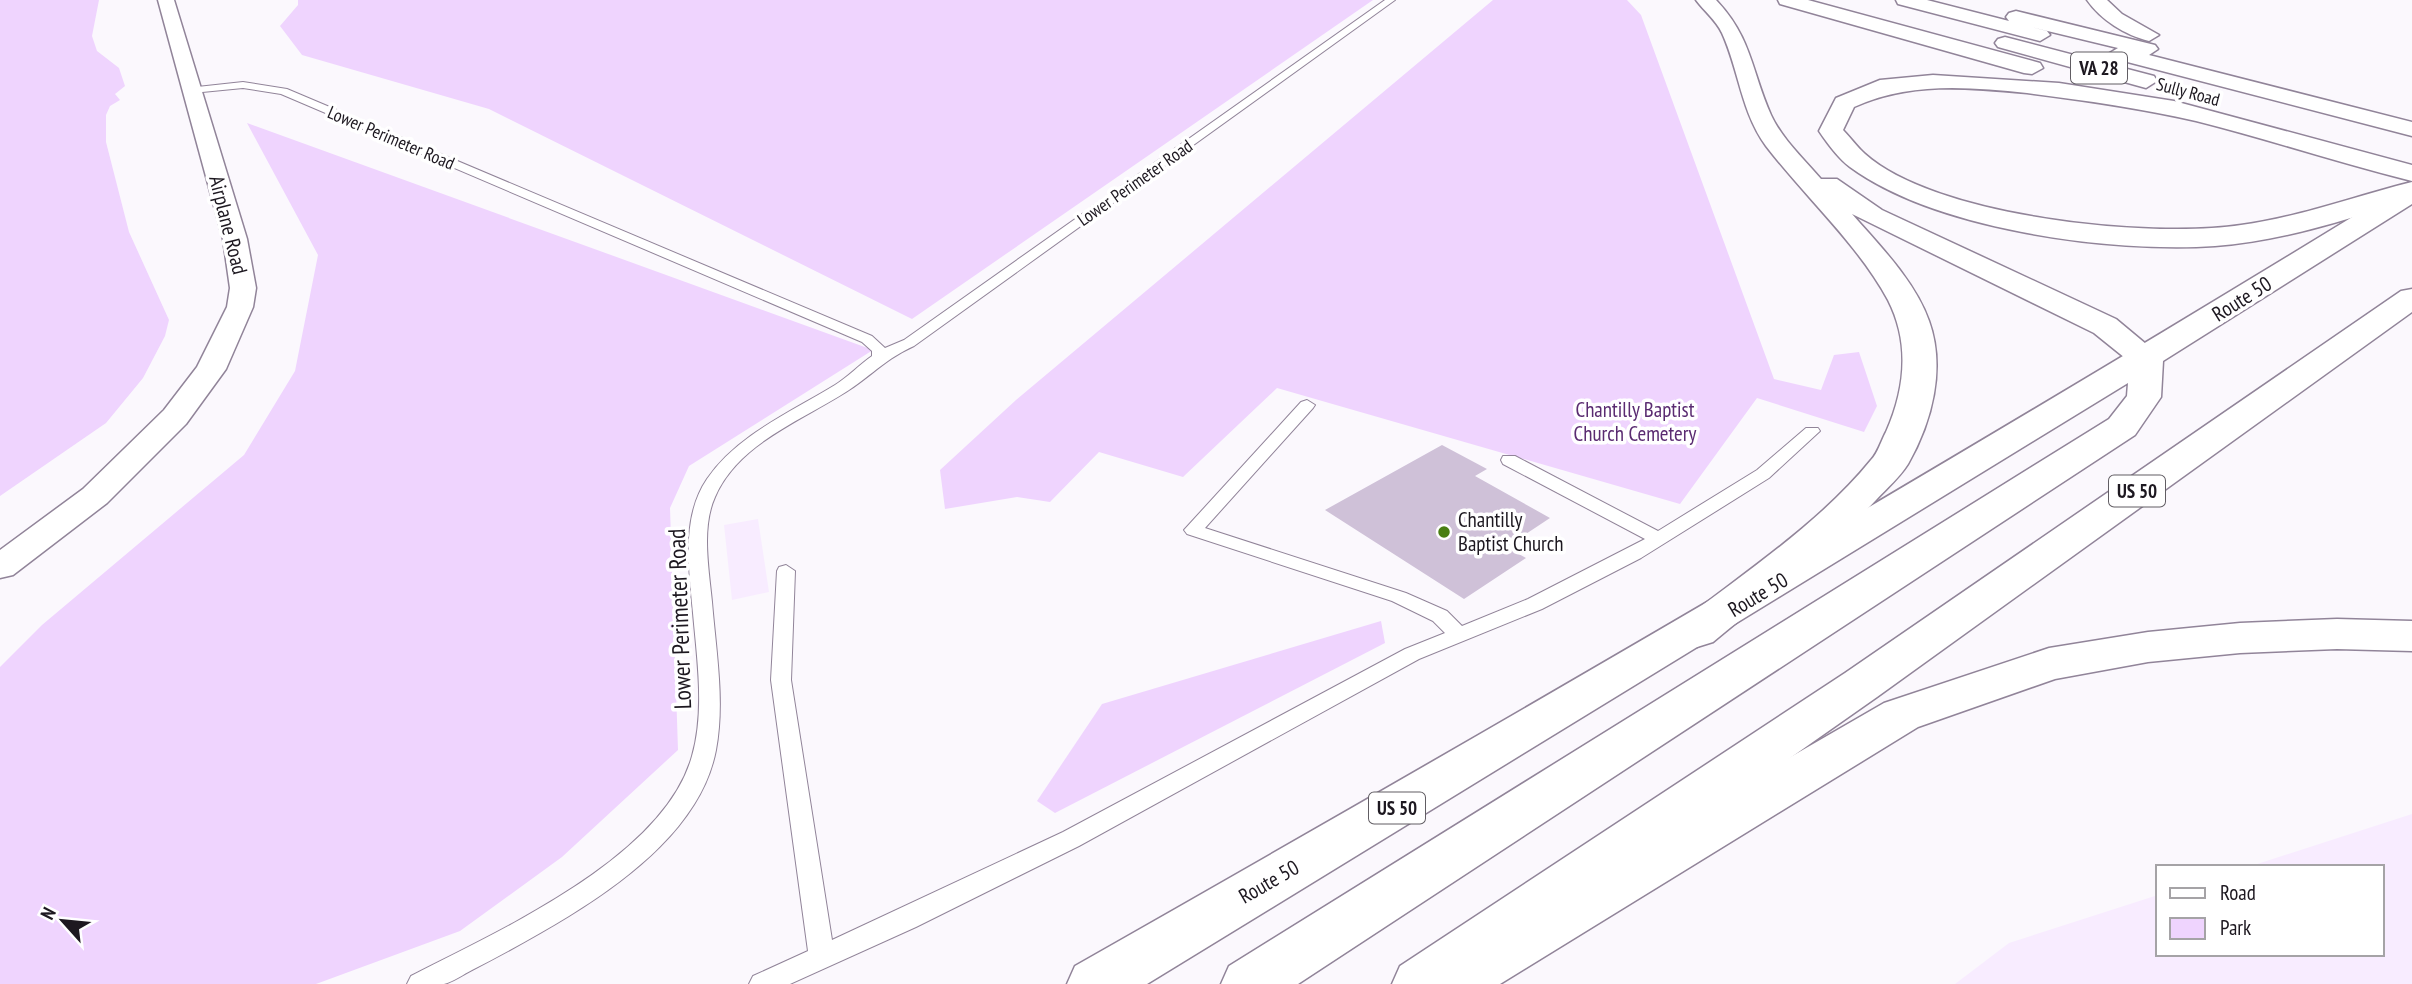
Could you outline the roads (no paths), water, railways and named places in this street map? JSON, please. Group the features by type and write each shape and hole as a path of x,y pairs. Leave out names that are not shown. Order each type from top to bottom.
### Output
{"highway":[{"path":"1698,632 1834,521 1890,463 1915,406 1920,370 1919,344 1913,320 1902,298 1880,265 1775,141 1760,116 1733,34 1704,0"},
{"path":"1787,0 2412,173"},
{"name":"Sully Road","path":"1842,0 2412,152"},
{"name":"Sully Road","path":"1905,0 2406,122"},
{"path":"1951,0 2347,99"},
{"path":"2096,0 2115,18 2178,46 2241,69 2347,99 2406,122"},
{"path":"2200,115 2046,87 1993,82 1937,82 1893,86 1857,94 1838,107 1833,115 1831,131 1843,148 1860,163 1923,194 1995,217 2095,235 2152,239 2217,237 2302,222 2412,191"},
{"path":"1250,984 2122,427 2144,397 2147,359 2105,326 1872,216 1825,183 1775,141"},
{"name":"Route 50","path":"1096,984 1698,632 2147,359 2412,191"},
{"name":"US 50","path":"1421,984 1861,685 2412,298"},
{"path":"1450,984 1901,715 2049,664 2148,647 2323,634 2412,636"}],"street":[{"name":"Airplane Road","path":"0,567 95,496 150,444 195,392 233,326 243,288 240,262 166,0"}],"lane":[{"name":"Lower Perimeter Road","path":"875,361 909,342 1391,0"},
{"name":"Lower Perimeter Road","path":"192,90 243,85 264,86 283,91 867,339 879,350 880,358 853,380 741,452 719,475 705,500 701,513 700,580 709,687 706,725 701,766 669,819 627,861 585,893 420,984"},
{"path":"1307,405 1193,530 1399,597 1440,616 1457,633"},
{"path":"762,984 907,919 1072,839 1412,654 1457,633 1561,592 1634,554 1763,474 1812,431"},
{"path":"1509,460 1657,538"},
{"path":"786,571 781,680 822,956"}],"place":[{"name":"Chantilly Baptist Church","path":"1444,532"}],"park label":[{"name":"Chantilly Baptist Church Cemetery","path":"1635,422"}]}
